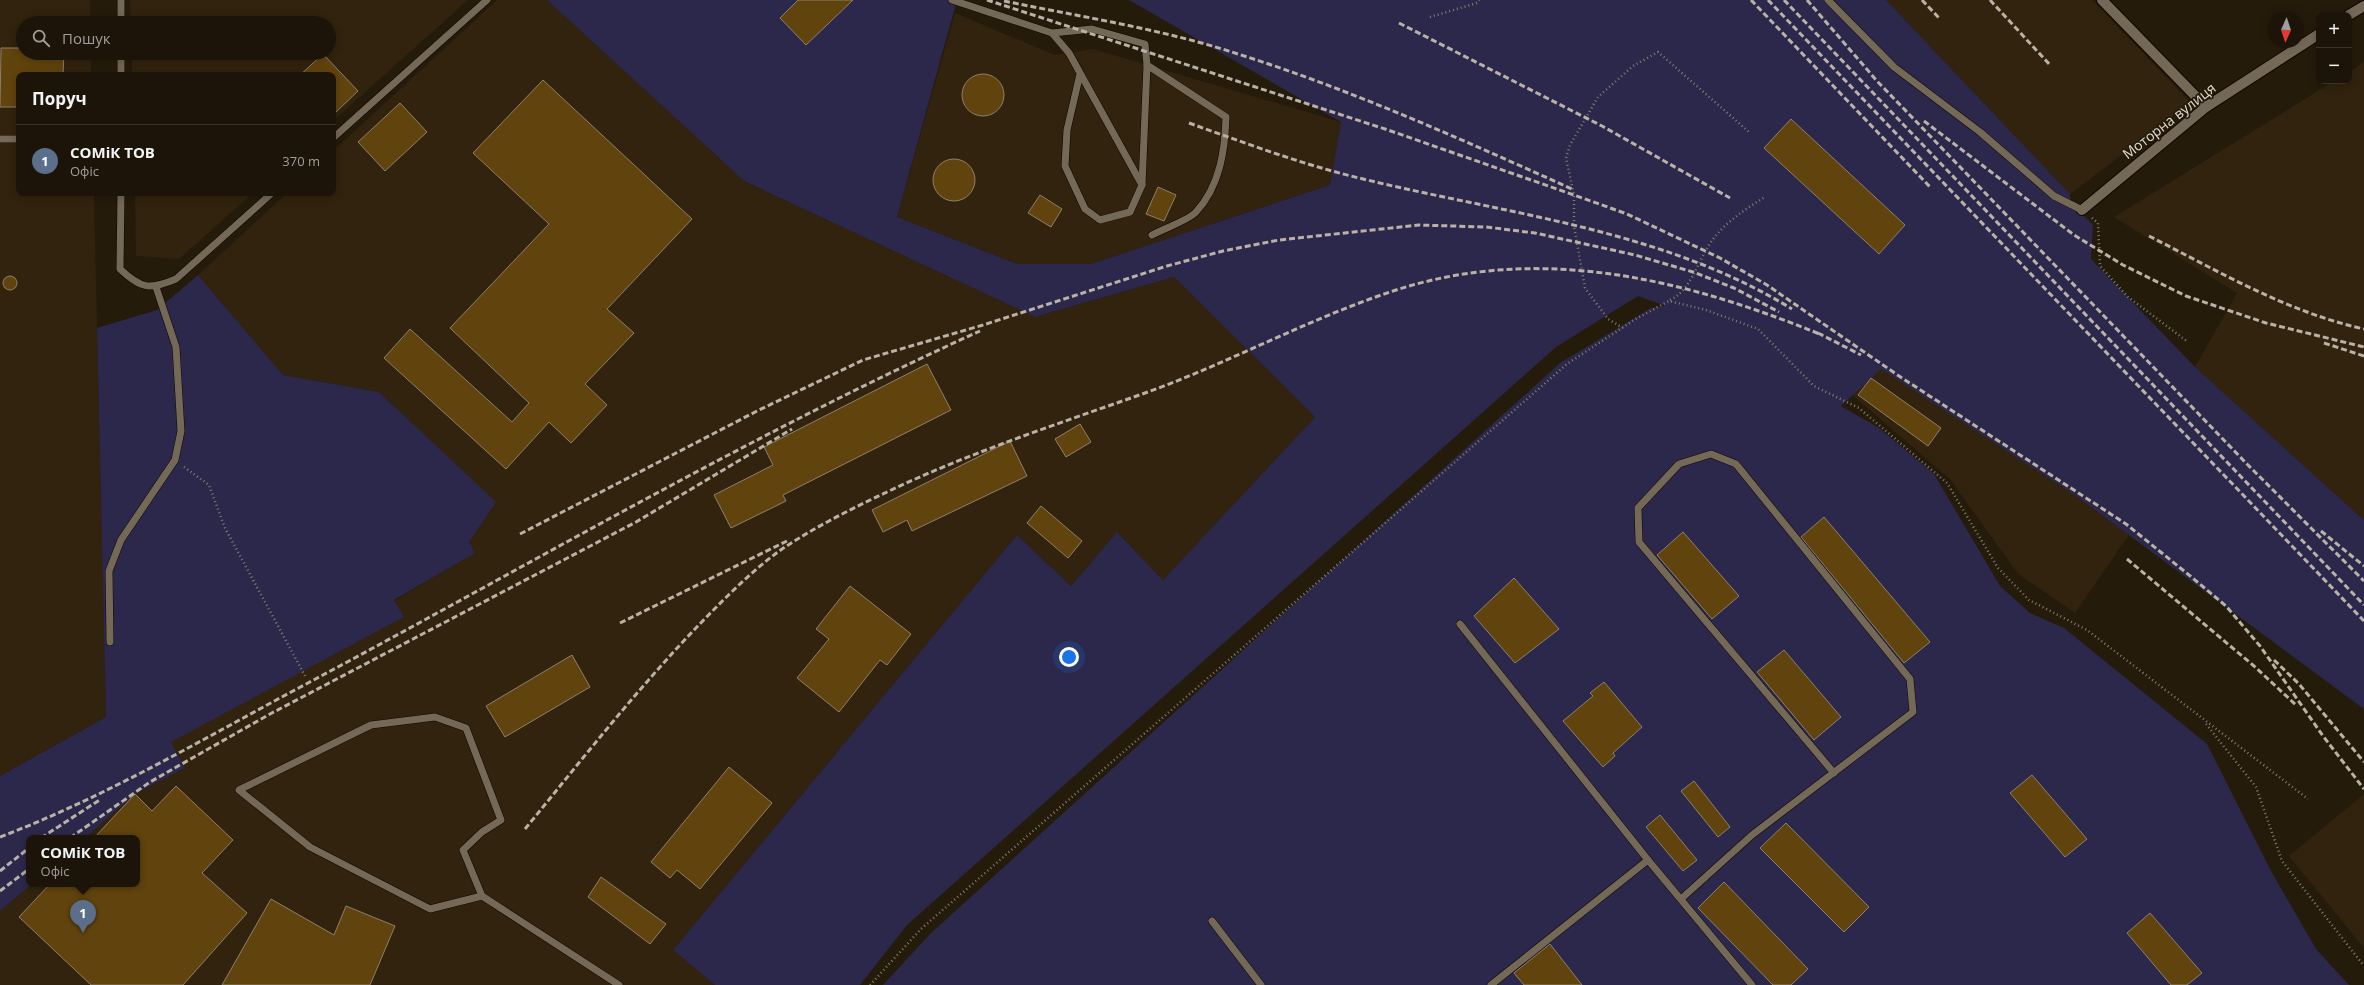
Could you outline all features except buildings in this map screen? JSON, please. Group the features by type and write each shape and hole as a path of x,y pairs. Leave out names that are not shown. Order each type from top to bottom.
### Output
{"street":[{"path":"2102,0 2206,107"},
{"path":"2352,13 2364,6"},
{"name":"Моторна вулиця","path":"2082,210 2206,107 2316,36"}],"lane":[{"path":"121,0 121,16"},
{"path":"336,135 487,0"},
{"path":"952,0 1052,33 1092,28 1145,44 1147,65 1142,185 1130,212 1100,220 1085,209 1066,166 1067,130 1080,74"},
{"path":"1828,0 1894,67 1980,132 2054,196 2082,210"},
{"path":"1052,33 1069,53 1142,185"},
{"path":"121,60 121,72"},
{"path":"1147,65 1226,117 1225,147 1216,180 1196,213 1152,235"},
{"path":"0,139 16,139"},
{"path":"121,196 120,269 134,282 156,287 176,279 269,196"},
{"path":"110,642 109,571 121,540 175,460 182,431 176,347 156,287"},
{"path":"1681,899 1752,835 1913,712 1910,679 1736,464 1711,454 1679,464 1638,508 1639,542 1834,772"},
{"path":"1460,624 1648,860 1752,985"},
{"path":"482,896 430,909 310,848 239,790 371,725 435,717 466,728 501,820 482,832 463,850 482,896 619,985"},
{"path":"1491,985 1648,860"},
{"path":"1212,920 1261,985"}],"path":[{"path":"1430,17 1477,3 1479,0"},
{"path":"1623,328 1608,319 1585,288 1574,226 1574,195 1566,158 1570,145 1598,97 1633,66 1658,52 1749,132"},
{"path":"870,985 922,929 1561,369 1623,328 1669,300 1679,296 1686,288 1714,238 1746,209 1765,197"},
{"path":"2082,210 2098,223 2100,266 2128,297 2188,342"},
{"path":"1669,300 1706,310 1758,329 1814,386 1859,408 1947,483 1998,568 2029,600 2088,630 2308,799"},
{"path":"175,460 209,485 225,528 305,676"},
{"path":"2204,720 2256,788 2282,861 2364,966"}],"shaded area":[{"path":"0,0 90,0 90,16 16,16 16,60 91,60 91,72 16,72 16,196 94,196 106,717 0,776"},
{"path":"130,0 468,0 336,118 336,72 132,72 132,60 336,60 336,16 131,16"},
{"path":"497,0 547,0 744,181 1035,317 1174,277 1315,417 1163,580 1117,532 1071,586 1017,535 673,950 715,985 0,985 0,911 28,887 140,887 140,835 88,835 135,794 185,768 170,742 404,617 394,601 474,553 469,542 495,502 379,392 283,375 198,275 284,196 336,196 336,148"},
{"path":"547,0 957,0 897,217 1017,264 1091,264 1330,185 1341,122 1129,0 1886,0 2070,194 2070,202 2093,225 2091,259 2195,367 2364,520 2364,709 2076,496 1881,369 1841,406 1879,428 1934,474 2000,586 2030,613 2064,628 2207,744 2271,871 2316,949 2349,985 883,985 930,934 1560,363 1651,308 1666,306 1638,296 1556,347 907,925 860,985 715,985 673,950 1017,535 1071,586 1117,532 1163,580 1315,417 1174,277 1035,317 744,181"},
{"path":"1886,0 2092,0 2191,103 2070,194"},
{"path":"955,13 1055,55 1093,49 1341,122 1330,185 1091,264 1017,264 897,217"},
{"path":"2364,62 2364,520 2195,367 2237,293 2114,217 2329,84 2352,84 2352,70"},
{"path":"135,196 250,196 179,259 136,256"},
{"path":"198,275 283,375 379,392 496,502 469,542 475,553 394,600 404,617 171,742 185,768 135,794 88,835 26,835 26,887 28,887 0,911 0,776 106,717 97,328 157,310"},
{"path":"1880,368 2076,496 2129,535 2075,613 2018,574 1950,479 1852,395"},
{"path":"2364,794 2364,948 2289,856"}],"railway":[{"path":"987,0 1388,130 1574,195 1627,214 1720,258 1767,285 1899,376 2126,524 2189,575 2226,606 2260,646 2323,736 2364,789"},
{"path":"1751,0 1931,188"},
{"path":"1768,0 2364,621"},
{"path":"1784,0 2364,605"},
{"path":"1807,0 1877,81 2247,464 2364,581"},
{"path":"1922,0 1940,19"},
{"path":"1990,0 2051,66"},
{"path":"1004,1 1180,37 1281,68 1323,83 1448,134 1572,189"},
{"path":"1399,23 1602,126 1730,198"},
{"path":"1924,121 2074,235 2123,265 2186,296 2266,323 2364,347"},
{"path":"1189,123 1273,153 1359,178 1526,214 1582,227 1636,242 1690,260 1742,282 1792,309"},
{"path":"520,534 759,410 863,360 983,325 1167,266 1223,251 1279,240 1419,225 1486,227 1535,233 1635,255 1693,272 1734,288 1779,312"},
{"path":"2149,236 2280,301 2335,322 2364,329"},
{"path":"525,829 629,703 694,630 747,577 782,549 820,526 860,505 951,464 1015,439 1176,381 1361,302 1393,291 1448,277 1502,270 1557,269 1611,274 1665,284 1718,298 1770,315 1822,335"},
{"path":"0,837 40,821 156,765 641,501 809,413 980,331"},
{"path":"1818,333 1861,355"},
{"path":"2324,343 2364,356"},
{"path":"74,835 150,782 270,714 636,522 792,429"},
{"path":"2321,531 2364,566"},
{"path":"620,623 789,540"},
{"path":"2127,559 2254,666 2296,705"},
{"path":"2274,660 2299,684 2364,762"},
{"path":"46,835 101,799"},
{"path":"0,871 26,850"},
{"path":"0,891 26,871"}],"place":[{"name":"СОМіК ТОВ","path":"83,933"}]}
